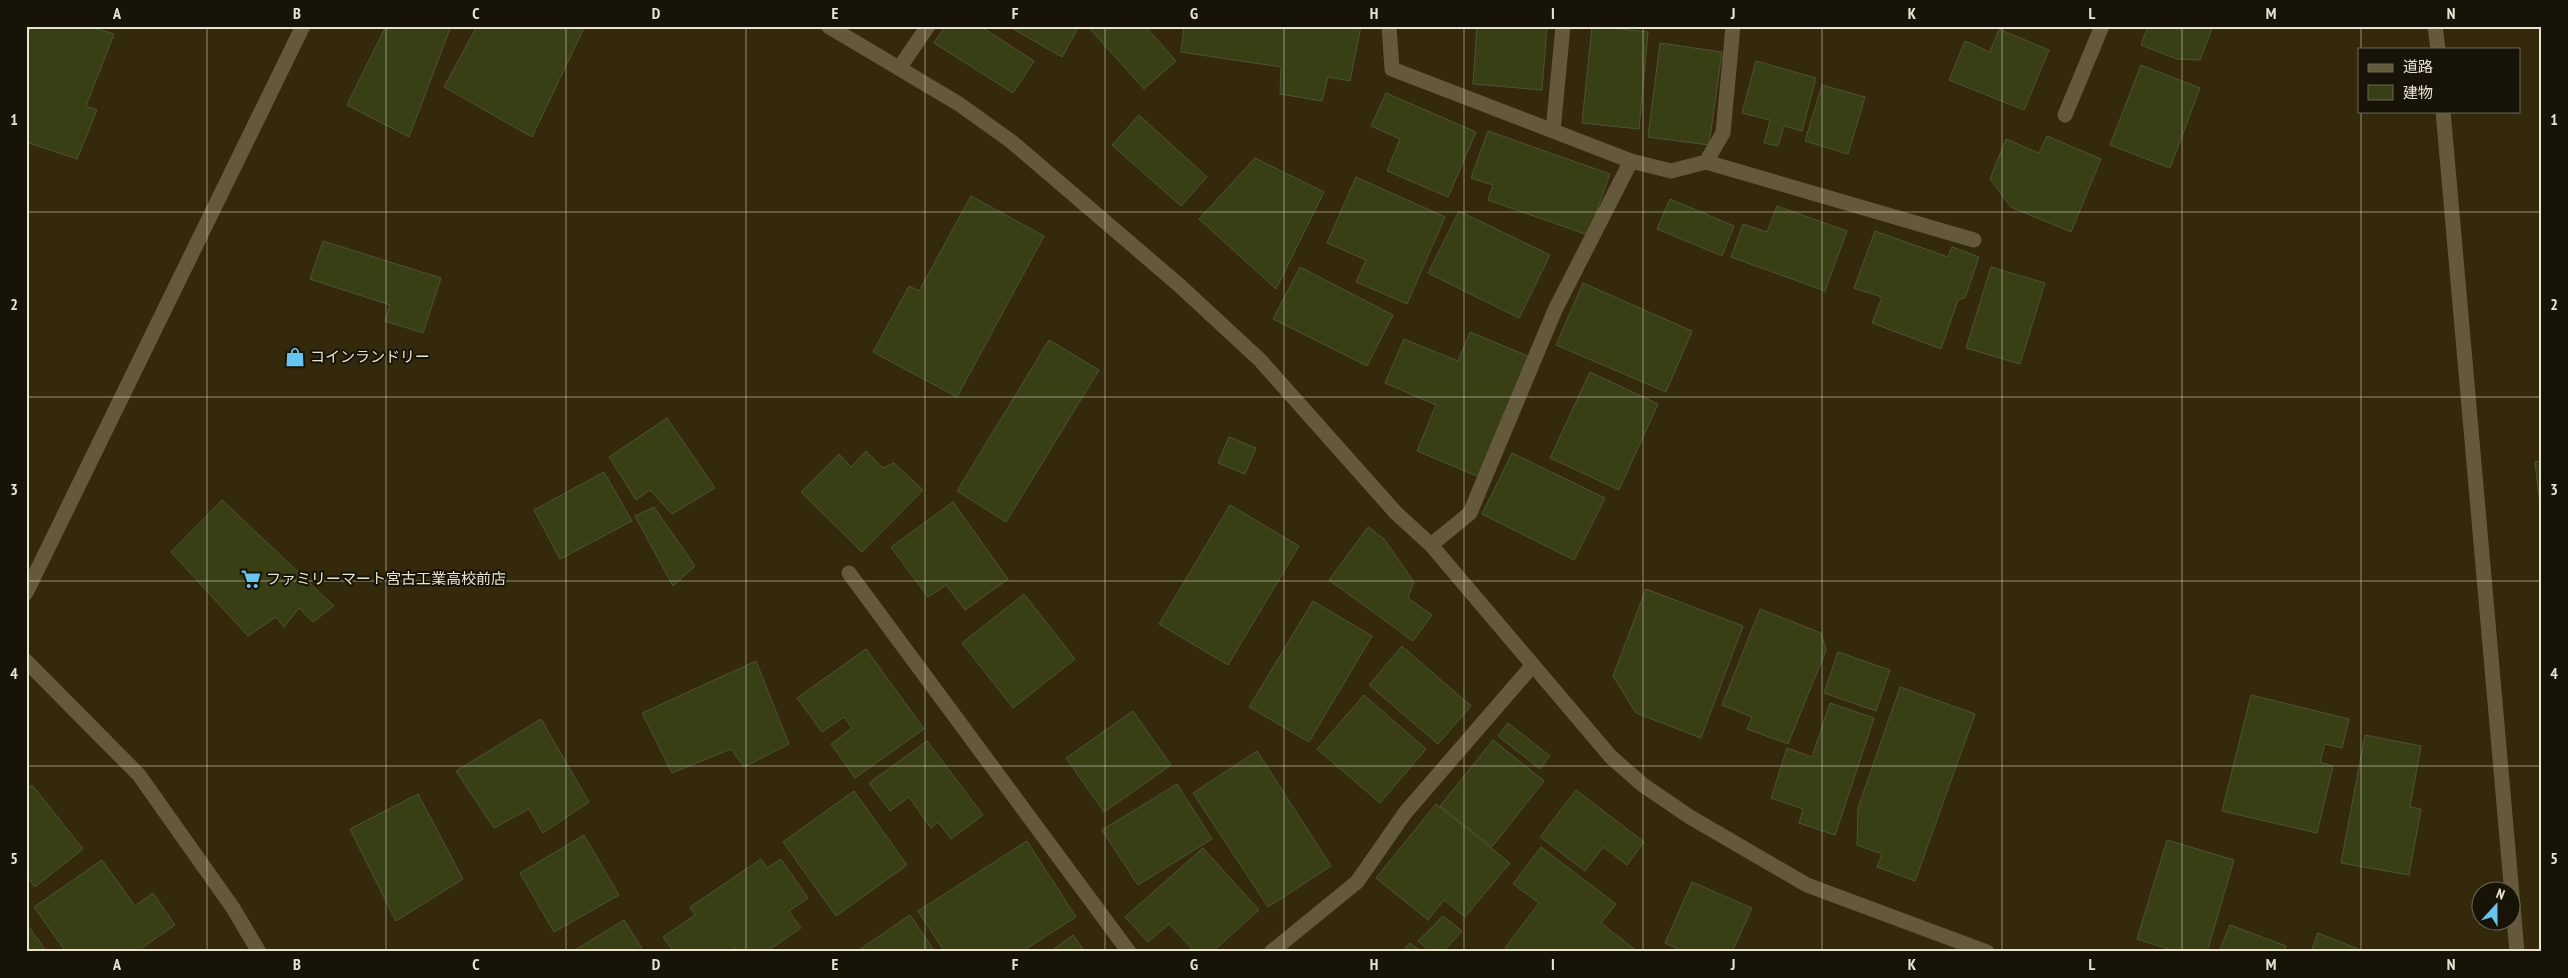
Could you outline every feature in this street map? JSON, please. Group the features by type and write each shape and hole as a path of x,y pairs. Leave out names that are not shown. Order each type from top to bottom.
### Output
{"street":[{"path":"26,593 303,26"},
{"path":"828,26 900,67 959,104 1012,142 1179,285 1260,360 1396,513 1431,545 1611,757 1643,785 1690,817 1807,885 1987,952"},
{"path":"900,67 928,26"},
{"path":"1389,26 1392,69 1631,161 1671,171 1706,162 1974,240"},
{"path":"1553,131 1563,26"},
{"path":"1706,162 1723,133 1733,26"},
{"path":"2065,115 2102,26"},
{"path":"2436,26 2438,48"},
{"path":"2443,112 2517,952"},
{"path":"1431,545 1470,513 1555,310 1631,161"},
{"path":"850,572 1129,952"},
{"path":"26,661 139,775 233,908 259,952"},
{"path":"1271,952 1357,882 1405,813 1532,666"}],"building":[{"path":"31,26 88,26 114,34 86,106 97,110 77,159 26,142 26,40"},
{"path":"386,26 451,26 409,137 347,105"},
{"path":"477,26 585,26 532,137 444,87"},
{"path":"945,26 980,26 1034,61 1013,93 934,43"},
{"path":"1008,26 1079,26 1062,57"},
{"path":"1093,26 1145,26 1176,61 1144,89 1090,29"},
{"path":"1184,26 1361,26 1350,81 1328,77 1322,101 1280,94 1281,67 1181,52"},
{"path":"1477,26 1547,26 1542,90 1473,84"},
{"path":"1592,26 1648,32 1639,129 1582,123"},
{"path":"2148,26 2213,26 2200,60 2177,59 2141,45"},
{"path":"1999,29 2049,50 2024,110 1949,80 1965,41 1990,52"},
{"path":"1660,43 1722,52 1709,145 1648,137"},
{"path":"1756,61 1816,78 1802,131 1784,126 1778,146 1764,143 1770,120 1742,113"},
{"path":"2141,65 2200,88 2170,168 2110,145"},
{"path":"1822,85 1865,97 1848,154 1805,141"},
{"path":"1386,93 1476,132 1448,197 1387,171 1400,139 1371,126"},
{"path":"1139,115 1207,177 1181,206 1112,145"},
{"path":"1488,131 1610,174 1588,235 1488,200 1493,185 1471,178"},
{"path":"2047,136 2101,159 2071,232 2011,207 1990,179 2006,139 2039,153"},
{"path":"1255,158 1324,192 1276,289 1199,219"},
{"path":"1356,177 1445,217 1407,304 1356,282 1366,260 1327,243"},
{"path":"971,196 1044,236 957,397 873,352 909,286 919,291"},
{"path":"1670,199 1734,226 1722,256 1657,229"},
{"path":"1777,206 1847,231 1825,291 1731,257 1743,224 1767,232"},
{"path":"1459,211 1550,255 1519,318 1428,273"},
{"path":"1875,231 1948,257 1952,247 1979,257 1965,298 1958,300 1941,349 1872,323 1882,297 1854,288"},
{"path":"323,241 441,278 423,333 385,321 390,305 310,279"},
{"path":"1300,267 1393,315 1367,366 1273,319"},
{"path":"1991,267 2045,283 2020,364 1966,348"},
{"path":"1583,283 1692,331 1666,392 1556,345"},
{"path":"1470,332 1535,359 1484,479 1417,451 1436,405 1385,383 1404,339 1458,361"},
{"path":"1049,340 1099,370 1006,522 957,491"},
{"path":"1590,372 1658,404 1619,490 1550,458"},
{"path":"667,418 715,488 672,514 650,490 636,500 609,457"},
{"path":"1229,437 1256,448 1245,474 1218,463"},
{"path":"866,451 883,468 894,463 923,490 862,552 801,492 839,454 851,467"},
{"path":"1512,453 1605,498 1574,560 1482,514"},
{"path":"2542,461 2542,522 2535,462"},
{"path":"604,472 632,521 560,559 534,510"},
{"name":"ファミリーマート宮古工業高校前店","path":"222,500 334,606 313,622 299,608 284,627 276,617 248,636 171,552"},
{"path":"953,502 1008,579 965,610 946,585 928,597 891,547"},
{"path":"1230,505 1299,546 1228,665 1159,624"},
{"path":"654,507 695,566 673,586 635,516"},
{"path":"1368,527 1384,539 1414,582 1408,598 1432,615 1413,641 1329,580"},
{"path":"1646,589 1743,626 1701,738 1636,713 1613,676"},
{"path":"1024,594 1075,659 1013,708 962,643"},
{"path":"1313,601 1372,636 1309,742 1249,707"},
{"path":"1760,609 1821,633 1826,650 1788,744 1747,729 1752,717 1722,705"},
{"path":"1402,646 1471,706 1438,744 1369,685"},
{"path":"866,649 924,729 855,778 831,744 852,728 844,717 822,732 797,698"},
{"path":"1838,652 1890,670 1876,711 1824,693"},
{"path":"756,661 789,744 744,767 731,749 672,773 642,713"},
{"path":"1900,687 1975,714 1915,881 1877,867 1882,854 1857,845 1858,808"},
{"path":"1364,695 1426,749 1380,803 1317,749"},
{"path":"2251,695 2349,719 2342,748 2325,744 2320,762 2333,766 2317,833 2222,811"},
{"path":"1830,703 1874,718 1835,835 1799,823 1803,809 1771,798 1787,748 1812,757"},
{"path":"1133,711 1171,765 1104,812 1066,758"},
{"path":"541,719 589,802 543,833 529,809 494,828 456,771"},
{"path":"1508,723 1550,756 1540,769 1498,736"},
{"path":"2365,735 2421,746 2410,807 2421,809 2409,875 2341,863"},
{"path":"1493,740 1544,781 1492,847 1440,806"},
{"path":"927,741 983,815 951,839 938,822 931,828 909,797 890,811 869,783"},
{"path":"1257,751 1331,866 1268,907 1193,793"},
{"path":"1177,784 1212,839 1138,885 1102,830"},
{"path":"32,785 83,849 35,887 26,876 26,789"},
{"path":"1576,790 1644,842 1627,865 1603,847 1585,871 1540,837"},
{"path":"854,791 907,865 836,916 783,842"},
{"path":"418,794 463,879 396,921 350,829"},
{"path":"1436,804 1510,863 1465,917 1444,900 1428,920 1376,878"},
{"path":"584,835 619,895 554,932 520,873"},
{"path":"2167,840 2234,860 2207,952 2178,952 2137,939"},
{"path":"1027,841 1076,917 1021,952 945,952 918,911"},
{"path":"1541,847 1616,904 1601,923 1638,952 1511,952 1505,948 1539,903 1513,884"},
{"path":"1203,848 1259,910 1212,952 1195,952 1169,924 1148,942 1125,917"},
{"path":"761,859 767,868 781,859 808,898 789,911 801,928 766,952 738,952 735,948 730,952 674,952 663,937 695,915 690,907"},
{"path":"102,860 135,906 153,893 175,925 136,952 66,952 34,907"},
{"path":"1692,882 1752,908 1732,952 1685,952 1665,943"},
{"path":"910,915 935,952 856,952"},
{"path":"1443,916 1462,931 1443,952 1431,952 1418,941"},
{"path":"624,920 644,952 572,952"},
{"path":"26,923 47,952 26,952"},
{"path":"2230,925 2286,946 2284,952 2219,952"},
{"path":"2318,933 2366,952 2311,952"},
{"path":"1073,935 1085,952 1050,952"},
{"path":"1410,943 1422,952 1402,952"}],"place":[{"name":"コインランドリー","path":"295,357"},
{"name":"ファミリーマート宮古工業高校前店","path":"251,579"}]}
